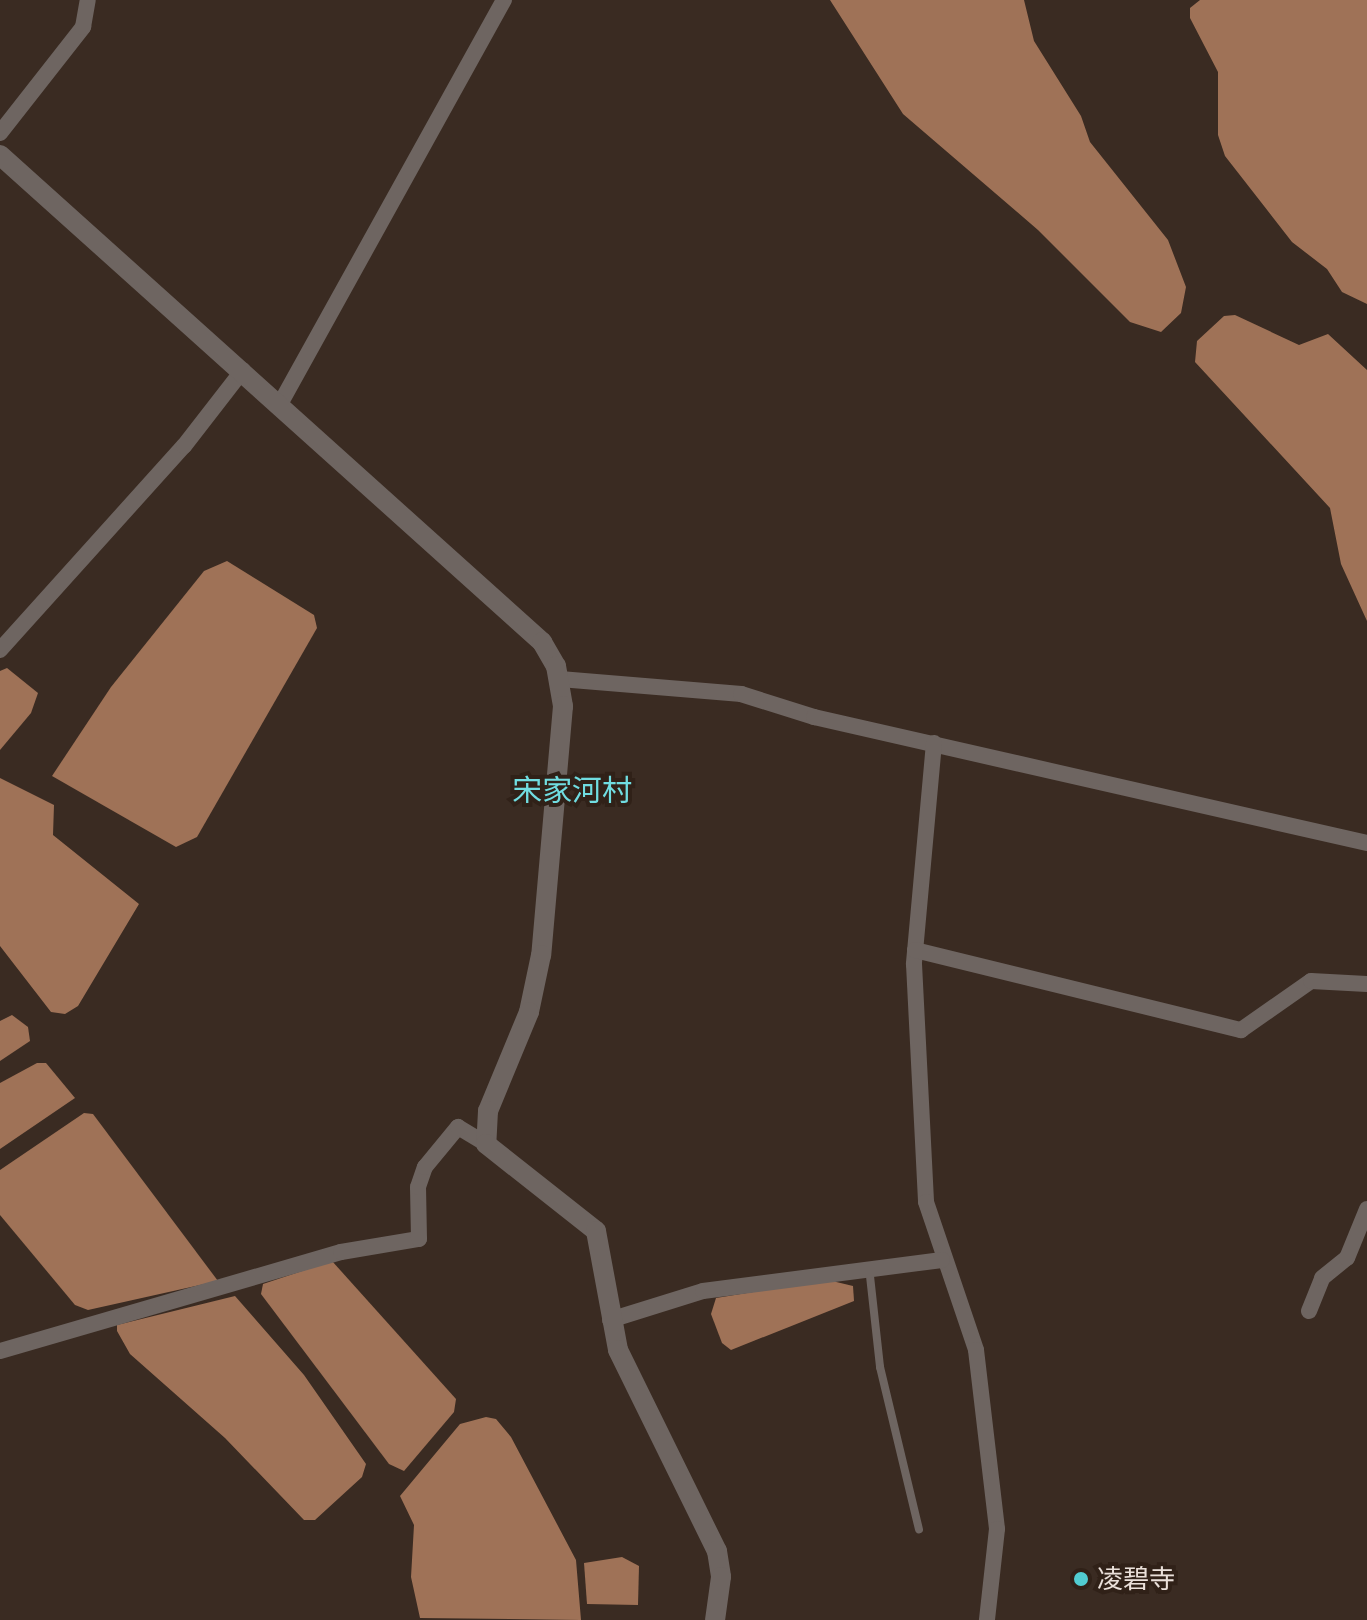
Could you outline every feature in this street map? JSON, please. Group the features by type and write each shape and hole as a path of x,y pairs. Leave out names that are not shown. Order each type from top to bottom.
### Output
{"street":[{"path":"0,133 83,27 88,0"},
{"path":"280,404 504,0"},
{"path":"0,155 243,370 542,642 560,679 562,721 541,955 529,1012 488,1111 486,1144"},
{"path":"0,650 184,446 243,370"},
{"path":"560,679 741,694 814,717 1367,843"},
{"path":"934,743 915,950 926,1202 942,1260 976,1350 985,1463 994,1496 995,1584 987,1620"},
{"path":"915,950 1241,1030 1311,981 1367,984"},
{"path":"0,1351 341,1252 419,1239 418,1187 425,1167 458,1127 486,1144 591,1224 601,1245 610,1320 641,1401 703,1512 717,1551 721,1577 715,1620"},
{"path":"1309,1311 1322,1278 1347,1258 1367,1209"},
{"path":"610,1320 703,1291 869,1266 942,1260"}],"lane":[{"path":"869,1266 880,1367 919,1529"}],"shaded area":[{"path":"830,0 1024,0 1034,41 1081,116 1090,142 1168,240 1186,287 1181,313 1161,332 1130,322 1038,230 903,114"},
{"path":"1200,0 1367,0 1367,304 1342,292 1327,269 1292,242 1225,156 1218,135 1218,72 1190,18 1190,8"},
{"path":"1235,315 1299,345 1328,334 1367,370 1367,621 1341,564 1330,508 1195,362 1197,341 1224,316"},
{"path":"227,561 314,615 317,628 197,837 176,847 52,776 111,687 204,571"},
{"path":"7,668 38,693 31,713 0,750 0,671"},
{"path":"0,778 54,805 53,835 139,904 78,1006 65,1014 51,1012 0,946"},
{"path":"12,1015 28,1027 30,1041 0,1061 0,1021"},
{"path":"37,1063 46,1063 75,1098 0,1149 0,1083"},
{"path":"84,1113 93,1114 218,1281 88,1310 75,1305 0,1215 0,1170"},
{"path":"332,1261 456,1399 454,1412 404,1471 389,1464 261,1294 263,1284"},
{"path":"828,1280 853,1286 854,1301 731,1350 722,1343 711,1314 716,1298"},
{"path":"235,1296 304,1375 366,1464 362,1477 315,1520 304,1520 225,1438 130,1354 117,1331 117,1325"},
{"path":"486,1417 496,1419 511,1437 576,1560 581,1620 420,1618 411,1577 414,1525 400,1496 460,1424"},
{"path":"622,1557 639,1566 638,1605 587,1604 584,1563"}],"place":[{"name":"凌碧寺","path":"1081,1579"}],"district":[{"name":"宋家河村","path":"572,790"}]}
